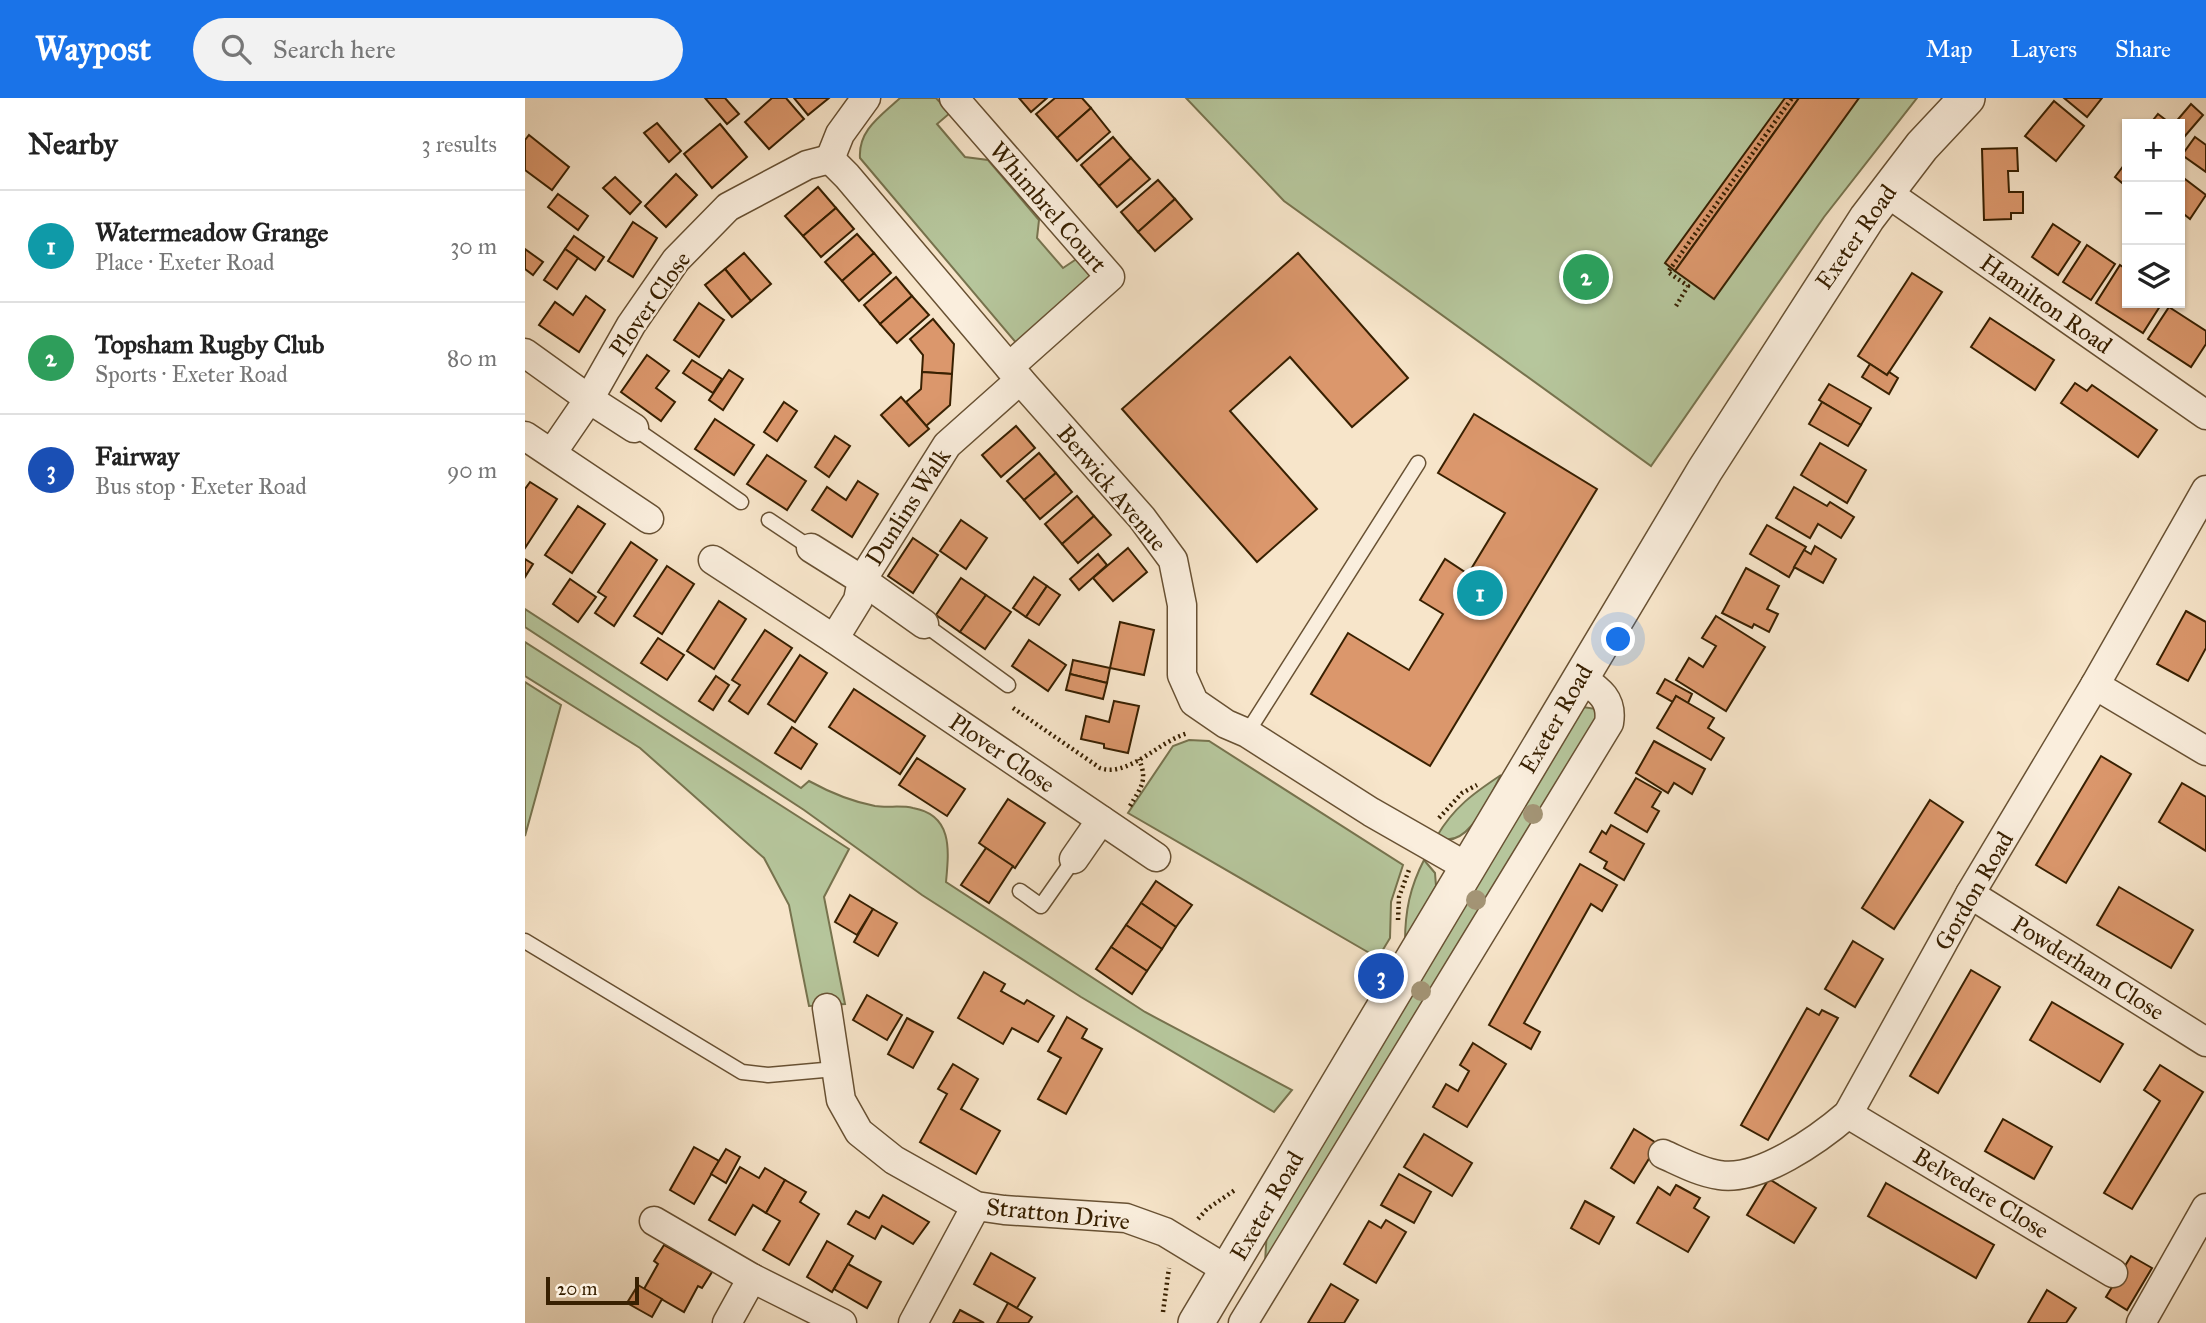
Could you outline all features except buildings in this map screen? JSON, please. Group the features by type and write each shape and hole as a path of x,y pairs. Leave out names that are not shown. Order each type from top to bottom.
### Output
{"street":[{"path":"829,159 840,134 866,98"},
{"name":"Whimbrel Court","path":"954,98 1110,277 1014,374"},
{"name":"Exeter Road","path":"1196,1323 1712,458 1845,249 1922,146 1966,98"},
{"name":"Berwick Avenue","path":"829,159 847,176 1014,374 1142,518 1173,559 1182,605 1182,675 1194,702 1371,812 1469,868"},
{"name":"Plover Close","path":"552,453 589,399 631,325 676,260 728,207 807,164 829,159"},
{"name":"Hamilton Road","path":"1886,192 2206,415"},
{"path":"525,353 634,428"},
{"name":"Dunlins Walk","path":"862,580 947,445 1014,374"},
{"path":"525,436 649,519"},
{"name":"Gordon Road","path":"1663,1154 1721,1176 1749,1174 1777,1163 1831,1129 1849,1114 1970,894 2095,685 2206,491"},
{"name":"Dunlins Walk","path":"811,548 924,624"},
{"name":"Plover Close","path":"713,560 1156,857"},
{"path":"834,639 858,600 862,580"},
{"path":"1243,1323 1609,723 1611,714 1603,693 1580,677"},
{"path":"2095,685 2206,751"},
{"path":"1074,859 1107,824"},
{"name":"Powderham Close","path":"1970,894 2206,1042"},
{"name":"Stratton Drive","path":"827,1008 841,1100 859,1132 894,1160 976,1206 1126,1217 1165,1232 1229,1271"},
{"name":"Belvedere Close","path":"1849,1114 2113,1273"},
{"path":"913,1323 976,1206"},
{"path":"2140,1323 2206,1208"},
{"path":"654,1221 752,1278 842,1323"},
{"path":"727,1323 752,1278"}],"lane":[{"path":"634,428 741,502"},
{"path":"1247,733 1418,463"},
{"path":"769,520 811,548"},
{"path":"924,624 1008,685"},
{"path":"1020,891 1041,906 1074,859"},
{"path":"525,941 742,1072 768,1075 835,1069"}],"path":[{"path":"1676,306 1688,286 1668,272 1792,98"},
{"path":"1107,824 1144,782 1139,759"}],"green space":[{"path":"900,98 936,98 950,113 937,124 965,157 988,160 1039,220 1037,238 1063,268 1081,256 1096,273 1018,345 860,158 860,148 867,131"},
{"path":"1186,98 1917,98 1824,217 1651,466 1284,201"},
{"path":"525,609 801,788 809,781 867,804 908,807 926,812 942,826 946,836 946,882 1145,1012 1292,1090 1274,1112 1081,997 922,895 804,810 525,627"},
{"path":"525,642 849,849 824,897 845,1004 809,1006 789,905 764,858 640,748 525,676"},
{"path":"525,682 561,705 525,836"},
{"path":"1583,707 1596,709 1597,717 1265,1262 1267,1230"},
{"path":"1189,740 1209,741 1403,865 1391,902 1390,938 1378,958 1128,813 1173,746"},
{"path":"1501,775 1484,808 1468,830 1458,837 1448,839 1437,836 1465,801"},
{"path":"1424,860 1435,873 1436,886 1405,942 1409,900"}],"place":[{"name":"Topsham Rugby Club","path":"1586,277"},
{"name":"Watermeadow Grange","path":"1480,593"},
{"name":"Fairway","path":"1381,976"}]}
